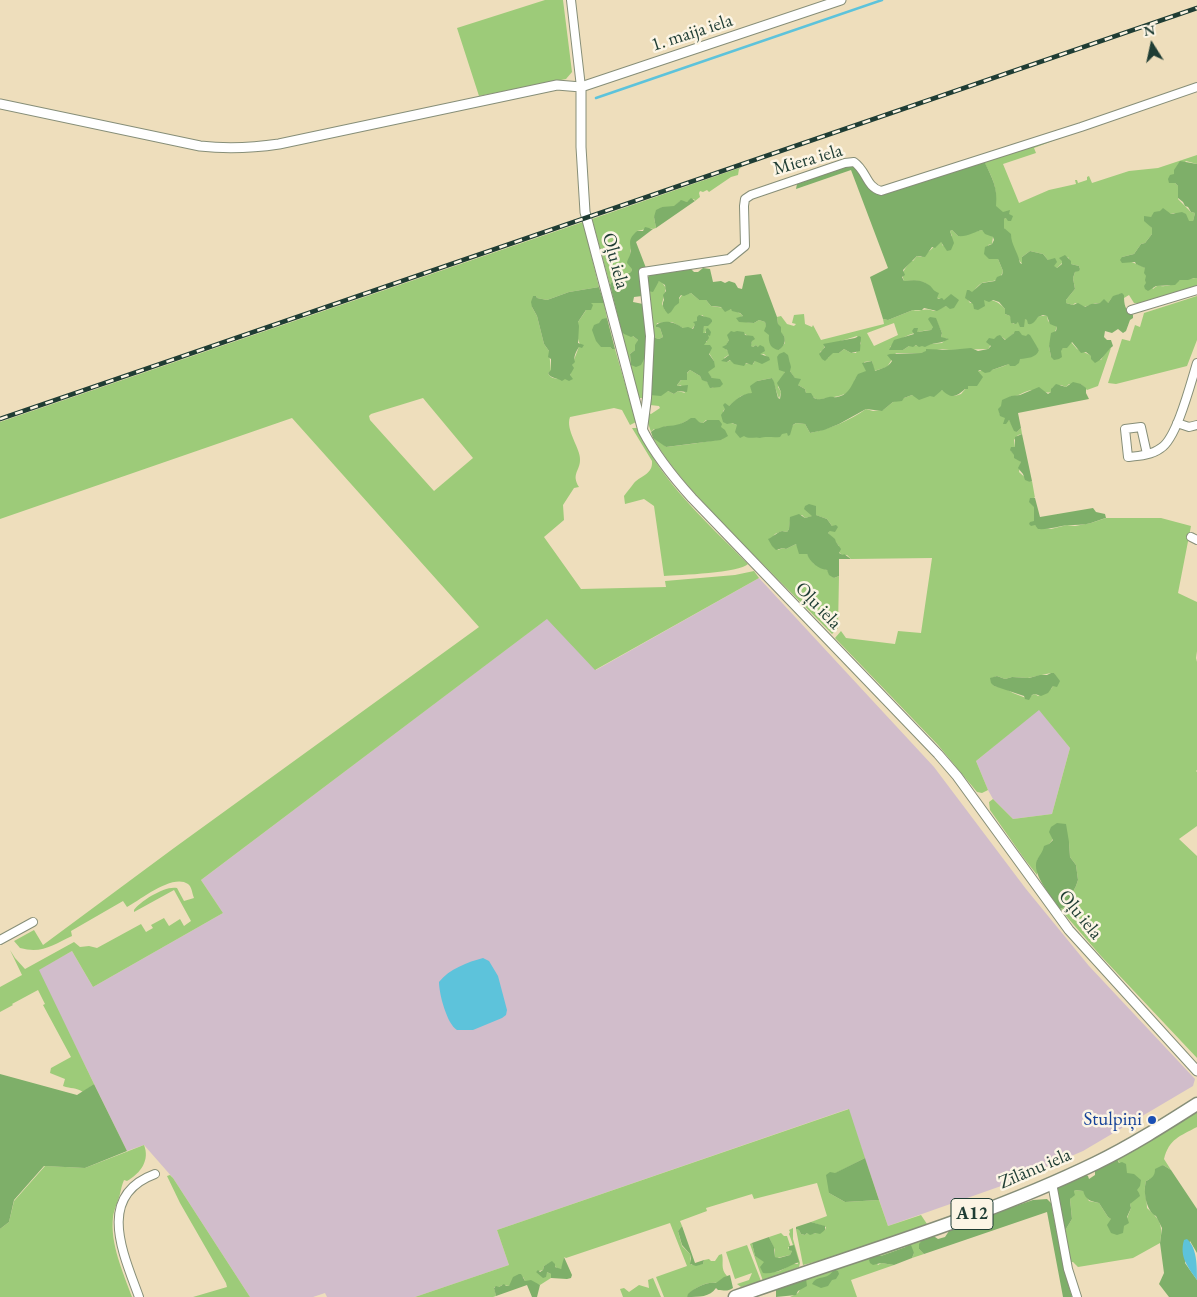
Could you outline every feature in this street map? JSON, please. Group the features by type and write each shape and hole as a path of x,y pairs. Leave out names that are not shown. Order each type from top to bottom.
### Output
{"highway":[{"name":"Zīlānu iela","path":"735,1297 1009,1201 1126,1148 1197,1104"}],"street":[{"path":"0,104 200,146 225,149 279,144 557,85 581,87 571,0"},
{"name":"1. maija iela","path":"581,87 840,0"},
{"name":"Oļu iela","path":"581,87 585,212 643,431 651,446 667,469 692,498 938,754 957,776 1069,930 1197,1071"},
{"name":"Miera iela","path":"643,431 647,398 650,336 643,272 729,259 745,246 745,199 751,194 845,163 854,162 861,167 870,184 876,190 881,191 1081,127 1197,87"},
{"path":"1131,310 1197,290"},
{"path":"1147,454 1165,446 1171,438 1197,363"},
{"path":"1177,423 1189,427 1197,425"},
{"path":"0,940 32,922"},
{"path":"139,1297 119,1239 119,1214 126,1197 133,1188 141,1181 155,1174"},
{"path":"1052,1183 1068,1269 1077,1297"}],"shaded area":[{"path":"759,578 934,767 1026,889 1089,966 1195,1079 1193,1086 1083,1151 1004,1185 888,1226 848,1109 497,1230 509,1265 415,1297 327,1297 325,1293 313,1297 250,1297 173,1178 144,1145 127,1151 38,970 72,951 93,987 223,913 201,880 548,618 596,670"},
{"path":"1039,709 1070,748 1052,814 1013,819 993,799 976,761"}],"green space":[{"path":"545,0 563,0 572,72 566,79 479,96 457,28"},
{"path":"1079,131 1034,148 1036,153 1003,164 1019,203 1049,190 1076,184 1075,180 1078,183 1087,180 1089,176 1092,183 1129,171 1158,168 1197,155 1197,164 1186,161 1174,174 1175,183 1178,186 1178,199 1191,212 1195,213 1193,221 1190,222 1174,213 1160,211 1151,217 1148,223 1152,228 1152,234 1145,243 1141,244 1134,254 1122,257 1145,268 1146,276 1153,289 1157,286 1174,284 1180,280 1197,278 1197,288 1142,303 1134,303 1129,295 1124,298 1124,295 1119,294 1108,303 1096,303 1084,307 1075,303 1073,305 1066,303 1066,300 1075,289 1073,278 1075,272 1080,269 1079,266 1071,264 1068,257 1057,268 1043,254 1030,251 1022,257 1022,264 1004,228 1004,219 1006,218 995,206 995,188 984,162"},
{"path":"984,161 995,188 996,206 1003,212 1010,210 1009,214 1013,216 1011,221 1008,221 1006,218 1004,219 1004,228 1011,234 1020,263 1022,264 1022,257 1030,251 1043,254 1048,260 1055,258 1057,262 1054,266 1057,268 1062,264 1059,258 1065,255 1071,261 1071,264 1079,266 1079,271 1075,272 1073,278 1075,289 1066,300 1066,303 1073,305 1078,303 1085,307 1100,303 1104,299 1108,303 1113,296 1122,293 1124,295 1124,302 1133,318 1123,333 1118,329 1112,333 1105,331 1104,337 1107,340 1111,340 1113,346 1095,363 1091,356 1086,352 1081,353 1072,342 1061,351 1062,357 1054,360 1051,357 1049,346 1051,333 1056,331 1057,327 1050,324 1047,316 1038,317 1030,324 1025,319 1024,327 1020,327 1018,322 1016,324 1011,323 1010,316 1005,314 1005,309 999,302 984,300 985,306 978,310 974,309 973,304 965,298 967,290 972,292 982,283 995,281 997,277 1002,275 1003,271 998,259 989,259 984,254 985,247 992,244 994,240 993,237 985,234 982,230 961,236 958,236 952,230 950,231 954,243 951,250 947,251 941,242 935,248 932,247 925,257 917,256 903,270 905,275 902,277 904,281 917,280 926,283 939,293 937,298 939,299 942,298 944,300 951,294 959,300 954,308 950,309 946,306 937,311 924,308 922,310 913,310 888,320 883,319 870,277 888,268 851,170 796,189 800,181 843,166 853,166 872,190 882,194"},
{"path":"1180,161 1197,164 1197,278 1180,280 1175,285 1156,286 1148,291 1144,286 1146,283 1145,268 1135,262 1122,263 1120,260 1122,257 1134,254 1152,234 1152,228 1144,221 1144,216 1151,217 1154,212 1160,211 1163,208 1171,214 1182,212 1186,214 1189,221 1193,221 1195,213 1191,212 1178,198 1178,186 1175,183 1169,183 1168,179 1170,175 1174,174 1174,170"},
{"path":"742,167 739,169 738,175 731,177 709,192 707,190 700,191 700,197 695,201 694,199 687,202 680,201 674,207 662,207 654,217 656,228 637,231 630,251 631,272 614,277 610,285 592,219"},
{"path":"691,198 695,201 656,228 654,217 656,210 662,207 674,206 681,200 687,202"},
{"path":"583,222 599,287 569,292 547,300 533,296 532,307 537,316 544,344 549,351 551,371 548,373 552,378 570,376 580,344 578,322 591,303 604,303 607,318 598,324 595,336 603,345 615,349 636,422 630,425 622,410 614,408 570,417 571,433 580,456 580,464 576,476 579,487 574,488 563,505 564,520 544,537 581,589 666,587 665,581 735,575 754,571 759,578 595,670 547,619 201,880 223,913 93,987 72,951 39,970 94,1084 83,1092 63,1086 65,1079 50,1073 51,1068 71,1057 43,1005 45,1004 38,990 0,1012 0,987 22,975 10,950 25,969 74,942 80,947 89,946 97,948 141,924 146,932 153,928 151,925 164,918 169,926 180,919 184,926 191,921 174,890 134,912 134,910 154,894 166,889 177,888 184,901 194,898 191,888 188,884 174,882 157,889 127,907 123,901 71,931 72,936 47,948 28,950 20,948 14,941 34,930 43,945 479,627 292,418 0,519 0,422","holes":["423,398 473,458 434,491 370,420 369,416"]},
{"path":"645,227 653,229 636,242 646,268 694,260 643,270 642,296 634,297 633,302 643,304 647,327 647,343 641,365 636,367 631,365 630,354 635,350 638,340 633,336 622,333 610,285 615,275 621,276 631,272 632,269 627,263 631,251 630,241 637,231 643,231"},
{"path":"952,230 958,236 982,230 993,237 992,244 988,245 998,259 1003,271 997,280 982,283 978,286 968,300 970,303 984,302 984,299 996,302 1005,309 1005,314 1010,316 1013,324 1023,322 1025,319 1047,316 1048,321 1057,327 1049,346 1051,357 1071,342 1077,349 1101,360 1107,350 1111,348 1098,386 1087,390 1081,384 1069,384 1066,387 1061,385 1053,387 1051,392 1031,390 1011,396 999,410 999,413 1007,421 1009,420 1017,432 1021,428 1022,434 1018,435 1014,440 1015,447 1011,451 1021,462 1019,472 1030,482 1032,481 1035,498 1035,525 1044,529 1051,529 1067,525 1075,526 1091,523 1106,518 1161,518 1191,526 1178,593 1197,602 1197,826 1179,839 1197,856 1197,1058 1100,955 1060,909 1065,907 1078,880 1076,865 1070,857 1069,842 1053,839 1037,860 1037,875 990,810 989,802 993,799 1013,819 1052,814 1070,748 1039,710 976,761 988,790 982,793 977,792 938,745 835,638 841,631 846,638 895,644 898,631 921,633 932,558 851,559 839,552 839,546 828,533 834,526 827,519 810,513 813,516 805,518 802,515 790,521 787,532 782,531 775,534 772,538 778,550 786,549 796,544 814,564 827,570 834,578 839,576 838,628 832,634 694,493 668,461 653,438 656,438 666,447 723,439 720,427 716,421 706,420 703,423 688,420 677,426 666,426 658,430 654,429 651,432 648,423 649,413 651,414 660,408 659,406 650,405 650,395 668,391 674,394 678,391 685,393 681,385 677,385 690,370 700,376 712,388 714,387 712,378 707,372 714,361 704,345 704,342 707,342 706,331 705,334 702,333 704,326 712,322 702,315 692,329 683,328 672,322 657,323 656,327 660,328 663,337 659,339 652,337 648,291 659,281 666,288 662,304 665,310 672,309 682,295 691,293 699,300 706,300 711,306 736,311 743,316 741,317 746,322 754,323 759,320 765,322 769,334 779,350 785,343 784,336 779,330 777,317 781,316 787,324 794,326 796,324 792,323 794,315 804,314 805,324 812,327 813,325 821,340 884,324 883,319 888,320 913,310 927,309 934,311 946,306 954,308 944,300 937,298 931,288 924,282 904,281 903,275 911,261 917,256 921,257 941,241 943,246 952,236 950,231","holes":["937,322 942,333 941,337 943,339 947,338 942,343 909,346 903,350 894,350 890,347 904,337 931,330","894,323 898,335 874,346 867,333","733,332 742,333 747,335 752,342 750,346 756,345 760,355 764,354 768,358 767,361 755,361 753,364 738,363 731,360 727,362 724,358 730,354 725,348","1014,333 1018,334 1026,337 1039,350 1004,366 992,370 978,371 980,375 976,386 968,386 961,394 955,396 942,390 925,397 912,395 893,402 883,410 873,411 866,409 840,424 810,433 805,424 796,423 783,432 772,436 744,436 737,425 723,420 723,411 741,396 752,393 757,381 772,378 779,399 781,392 778,387 785,372 777,357 789,359 790,371 798,385 805,389 806,393 818,400 841,396 850,390 855,379 867,371 864,362 872,361 874,371 887,367 896,353 921,353 942,349 988,349 994,340 1002,337 1006,340","857,336 861,343 856,353 851,353 844,349 839,353 833,352 828,358 822,357 820,352 825,346","1051,673 1054,673 1055,676 1052,688 1038,696 1035,694 1026,698 1004,688 994,686 991,681 992,678 997,676 1005,679 1012,677 1028,678"]},
{"path":"690,268 694,272 698,272 703,268 710,269 713,282 721,281 725,283 729,281 742,289 745,276 761,274 784,336 785,342 782,347 779,350 771,345 769,335 764,331 765,322 759,320 754,323 739,322 736,318 743,316 740,313 731,309 725,312 721,307 711,306 706,300 699,300 691,293 684,296 681,295 679,303 668,314 663,306 663,295 666,291 665,285 659,281 653,292 648,291 647,278 651,274"},
{"path":"599,287 604,303 591,303 593,305 591,310 586,310 578,322 578,343 584,345 582,348 579,347 575,354 575,362 572,365 574,368 570,375 573,379 562,381 552,377 548,373 551,370 551,359 548,357 549,351 544,344 537,316 532,307 533,296 547,300 569,292"},
{"path":"1197,296 1197,340 1187,366 1116,384 1108,383 1122,339 1130,341 1135,325 1140,327 1144,313"},
{"path":"699,315 712,320 708,326 704,326 703,333 706,333 708,328 711,332 704,345 710,345 712,348 709,354 714,361 715,367 708,372 712,378 720,379 723,384 720,387 710,388 707,382 690,370 687,373 687,380 681,380 677,385 688,385 687,392 678,391 674,394 668,391 661,396 650,395 652,337 659,339 663,337 660,328 656,327 656,325 662,322 670,322 683,328 693,329 695,324 693,322 697,321"},
{"path":"930,317 936,318 942,333 941,337 949,339 925,347 916,345 913,347 909,346 903,350 889,350 894,340 914,334 912,331 914,328 918,328 917,332 931,330 933,327 928,319"},
{"path":"607,318 615,349 601,347 596,341 592,330 594,325"},
{"path":"731,331 744,332 745,335 753,336 755,339 752,341 751,346 756,345 758,347 760,345 764,347 765,351 760,354 769,357 770,360 762,364 755,361 752,365 746,363 744,366 734,364 730,360 727,362 721,361 729,355 727,350 722,347 729,340 727,335"},
{"path":"1015,331 1019,331 1022,335 1030,335 1039,350 1036,355 1020,359 1019,363 1015,366 1010,366 1009,364 985,373 980,370 978,371 983,377 977,386 968,386 968,389 954,396 942,390 934,397 930,396 919,400 912,395 904,398 902,401 893,402 882,411 866,409 824,430 810,433 805,424 796,423 793,425 790,435 788,436 787,433 782,434 780,437 750,438 744,436 740,438 735,432 737,425 723,422 721,415 725,409 723,405 725,403 729,406 742,396 752,393 750,386 757,381 772,378 778,398 780,399 781,392 777,383 785,372 779,370 777,357 784,352 788,355 790,371 795,378 801,379 798,385 805,389 806,393 811,393 814,398 820,399 845,394 858,374 866,371 862,363 872,361 875,371 889,365 892,361 887,355 890,354 921,353 926,351 926,349 949,350 971,348 978,351 988,349 991,346 986,342 989,338 994,339 1000,335 1005,340"},
{"path":"622,333 633,336 638,340 635,350 630,354 631,365 646,354 644,398 639,398 637,393"},
{"path":"861,337 860,351 851,353 844,349 839,353 833,353 825,361 819,354 825,347 823,344"},
{"path":"1073,382 1081,384 1086,388 1089,399 1018,413 1021,428 1017,432 1014,431 1009,420 1006,424 1003,424 1005,418 1000,416 998,409 1001,406 1002,400 1039,387 1048,394 1056,384 1066,387"},
{"path":"695,418 703,423 707,420 719,420 722,424 721,427 728,436 721,440 666,447 653,438 651,432 655,429 680,424"},
{"path":"632,428 637,428 659,466 686,501 748,564 734,570 664,576 654,506 644,499 625,504 624,496 634,483 649,472 652,465 652,461"},
{"path":"1022,434 1032,481 1030,482 1025,480 1018,468 1021,462 1014,458 1010,450 1011,447 1015,447 1015,437"},
{"path":"1030,498 1035,498 1040,517 1093,508 1096,512 1105,514 1106,518 1085,524 1038,529 1035,525 1031,526 1029,524 1034,521 1034,507 1029,502"},
{"path":"809,504 816,506 816,515 827,519 832,526 836,525 838,527 835,532 830,531 828,533 835,539 841,549 839,553 851,559 839,559 839,576 834,578 829,575 827,570 815,565 807,554 799,554 796,544 786,549 776,550 768,539 782,531 787,532 790,517 799,514 805,518 812,516 804,509"},
{"path":"1054,673 1060,681 1057,687 1053,686 1048,693 1041,696 1032,695 1029,700 1025,699 1024,696 994,686 990,678 997,676 1005,679 1012,677 1029,678"},
{"path":"1057,823 1066,824 1070,857 1076,865 1078,880 1065,907 1060,909 1043,885 1036,866 1044,846 1053,840 1049,832 1051,827"},
{"path":"0,1074 77,1095 94,1084 127,1151 85,1168 44,1166 14,1200 9,1222 0,1229"},
{"path":"849,1109 865,1158 834,1174 829,1193 845,1202 879,1200 888,1226 921,1215 927,1224 826,1259 803,1265 796,1229 805,1235 825,1230 826,1227 811,1222 827,1216 817,1183 754,1199 752,1194 706,1208 707,1211 680,1221 682,1226 678,1231 682,1246 690,1254 691,1265 703,1264 704,1260 709,1259 715,1261 722,1254 723,1268 727,1276 717,1283 700,1286 687,1297 664,1297 656,1277 687,1266 670,1223 566,1258 564,1257 563,1266 560,1270 550,1263 544,1266 543,1270 536,1272 551,1274 551,1278 540,1285 525,1281 523,1277 509,1286 494,1287 496,1296 493,1297 415,1297 509,1265 497,1230"},
{"path":"1197,1111 1197,1127 1172,1142 1166,1152 1164,1159 1171,1170 1163,1165 1152,1178 1146,1181 1147,1208 1160,1224 1160,1243 1133,1258 1078,1267 1073,1262 1070,1262 1063,1234 1072,1219 1070,1199 1075,1190 1083,1191 1089,1201 1099,1203 1108,1217 1124,1226 1131,1208 1130,1204 1137,1190 1117,1159 1169,1130"},
{"path":"144,1145 146,1156 143,1166 132,1178 127,1181 124,1180 113,1217 115,1248 132,1297 0,1297 0,1229 9,1222 14,1201 45,1166 85,1168"},
{"path":"865,1158 879,1200 845,1202 829,1193 826,1175 830,1172 835,1173"},
{"path":"1117,1159 1119,1163 1126,1164 1127,1173 1134,1174 1141,1180 1137,1190 1140,1196 1130,1204 1131,1208 1127,1217 1129,1223 1124,1226 1123,1233 1117,1235 1111,1233 1107,1225 1111,1219 1099,1203 1089,1200 1083,1191 1075,1190 1075,1195 1070,1199 1072,1219 1063,1234 1056,1189 1086,1175 1089,1179 1095,1175 1095,1171"},
{"path":"1163,1165 1171,1170 1197,1209 1197,1253 1190,1241 1185,1263 1197,1280 1197,1297 1169,1297 1159,1284 1164,1273 1160,1243 1162,1228 1156,1216 1150,1210 1145,1190 1146,1181 1153,1176 1155,1169"},
{"path":"170,1175 250,1297 193,1297 227,1287 180,1203 167,1176"},
{"path":"1047,1199 1051,1203 1064,1270 1072,1297 1063,1297 1047,1212 924,1254 919,1249 919,1244 924,1238 932,1235 938,1239 945,1237 951,1228 1033,1200"},
{"path":"811,1222 825,1226 825,1230 820,1234 810,1235 807,1233 805,1235 796,1229 796,1227"},
{"path":"682,1226 695,1263 704,1260 703,1264 696,1266 690,1264 690,1254 682,1245 678,1231"},
{"path":"793,1228 793,1239 800,1263 799,1267 763,1281 750,1244 752,1243 755,1256 764,1261 767,1273 780,1271 792,1264 798,1264 789,1234 789,1230"},
{"path":"781,1233 787,1236 790,1245 788,1248 792,1251 790,1255 777,1258 775,1257 775,1250 769,1237"},
{"path":"769,1237 774,1247 775,1257 779,1258 790,1255 792,1251 789,1250 789,1246 794,1245 799,1262 777,1271 763,1273 760,1267 764,1262 755,1256 752,1243"},
{"path":"924,1238 919,1249 924,1254 912,1258 914,1253 905,1247 881,1256 877,1254"},
{"path":"747,1245 761,1281 741,1287 737,1284 749,1280 752,1273 735,1279 726,1252"},
{"path":"911,1245 914,1253 912,1258 894,1265 881,1263 873,1265 870,1263 869,1260 872,1256 877,1254 881,1256"},
{"path":"872,1256 878,1265 881,1263 894,1265 851,1280 857,1297 790,1297 798,1293 806,1279"},
{"path":"564,1257 572,1275 571,1278 551,1278 551,1274 547,1272 546,1277 543,1278 536,1272 543,1270 544,1266 552,1261 555,1267 561,1269"},
{"path":"835,1270 839,1274 828,1286 821,1288 812,1284 818,1279 830,1275"},
{"path":"521,1274 525,1281 531,1280 540,1285 537,1297 532,1297 527,1285 496,1296 494,1288 496,1286 499,1287 504,1284 509,1286 513,1277"},
{"path":"730,1275 733,1288 718,1290 716,1288 707,1295 687,1297 697,1287 716,1283"},
{"path":"653,1278 661,1297 623,1297 620,1289 624,1288 629,1292 639,1285 649,1288 648,1280"},
{"path":"806,1279 807,1286 798,1291 796,1295 776,1297 776,1288"}],"water":[{"path":"483,958 489,961 498,976 507,1010 506,1015 473,1030 457,1030 450,1022 444,1008 439,982 453,970"},
{"path":"1187,1239 1195,1252 1197,1280 1184,1257 1184,1240"}],"waterway":[{"path":"596,98 882,0"}],"railway":[{"path":"0,419 1197,8"}],"place":[{"name":"Stulpiņi","path":"1152,1120"}]}
